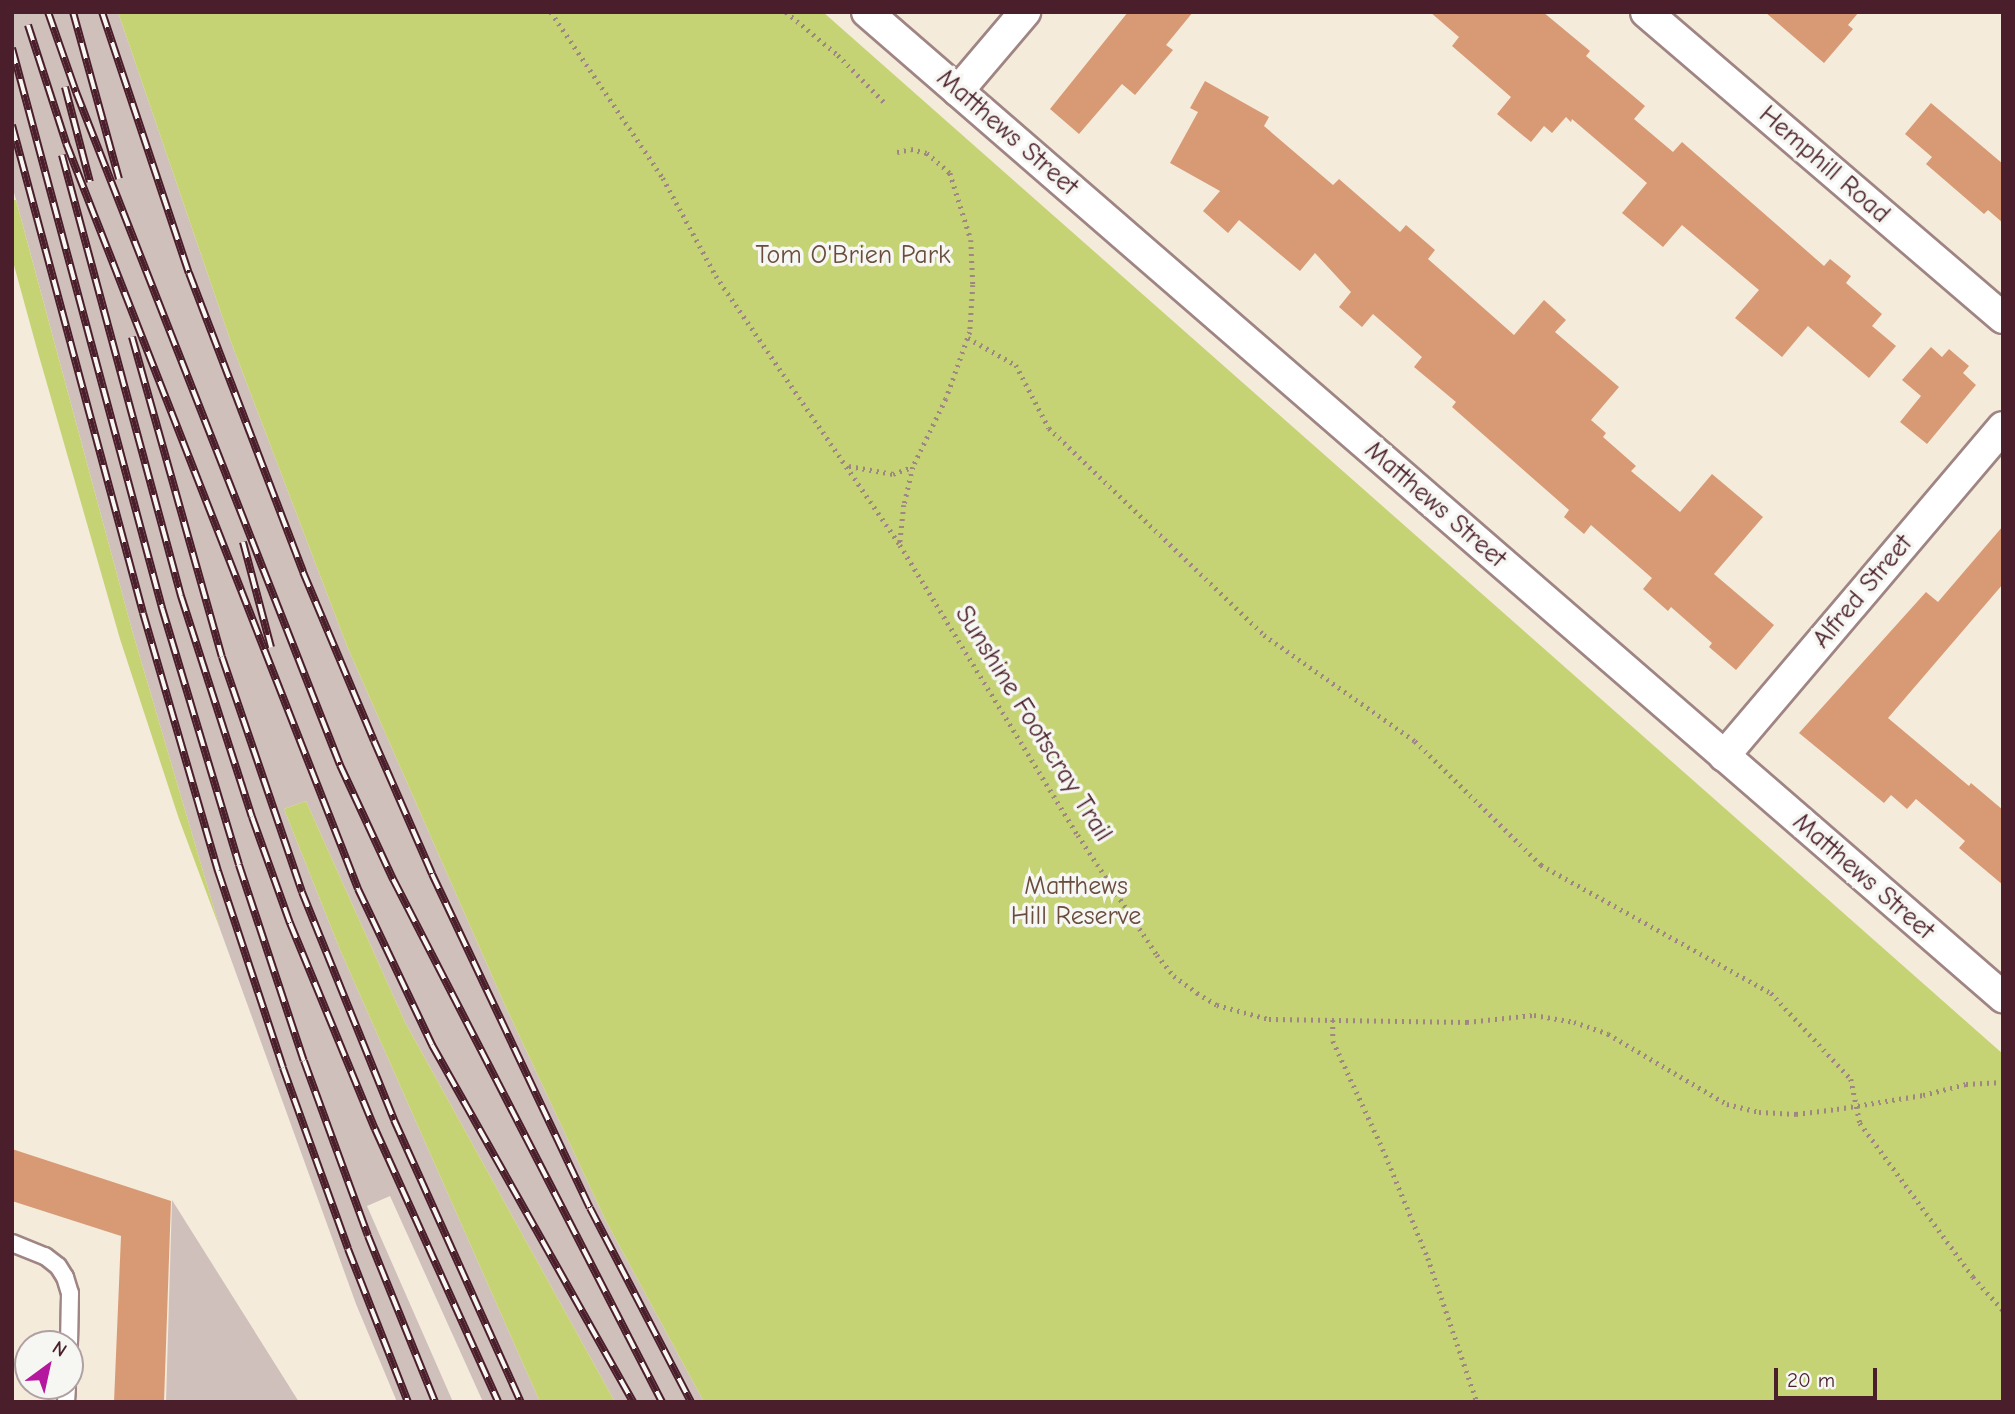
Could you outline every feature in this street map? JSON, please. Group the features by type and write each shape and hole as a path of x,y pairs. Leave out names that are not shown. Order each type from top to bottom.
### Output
{"street":[{"name":"Matthews Street","path":"867,12 2003,997"},
{"path":"958,91 1025,12"},
{"name":"Hemphill Road","path":"1646,12 2003,318"},
{"name":"Alfred Street","path":"1724,756 2003,427"}],"lane":[{"path":"12,1243 45,1256 58,1266 70,1293 69,1330"}],"path":[{"name":"Sunshine Footscray Trail","path":"551,12 663,178 716,276 849,466 1078,835 1174,976 1217,1005 1246,1015 1269,1018 1467,1021 1534,1015 1574,1022 1608,1034 1727,1104 1759,1112 1796,1114 1856,1107 1966,1084 2003,1082"},
{"path":"786,12 838,55 885,103"},
{"path":"897,152 911,149 927,152 950,173 971,240 973,285 968,338 946,399 912,467 904,505 900,545"},
{"path":"968,338 1016,365 1049,428 1264,635 1415,741 1541,865 1771,993 1851,1079 1860,1123 1885,1161 1973,1277 2003,1310"},
{"path":"849,466 892,474 912,467"},
{"path":"1333,1020 1333,1041 1383,1149 1428,1258 1477,1402"}],"shaded area":[{"path":"12,12 118,12 231,342 347,646 504,1003 606,1221 704,1402 615,1402 405,1022 306,801 284,809 341,952 540,1402 483,1402 390,1196 367,1206 453,1402 397,1402 356,1304 220,929 132,630 12,185"},
{"path":"172,1200 299,1402 166,1402"}],"green space":[{"name":"Matthews Hill Reserve","path":"118,12 823,12 2003,1054 2003,1402 704,1402 606,1221 504,1003 347,646 231,342"},
{"path":"12,200 16,200 132,630 220,929 179,819 120,639 37,349 12,258"},
{"path":"306,801 405,1022 615,1402 540,1402 341,952 284,809"}],"building":[{"path":"1128,12 1193,12 1166,45 1173,50 1135,95 1122,84 1079,134 1050,109"},
{"path":"1430,12 1543,12 1590,51 1586,56 1645,106 1634,119 1673,152 1682,142 1824,266 1830,259 1851,276 1846,283 1882,314 1872,326 1896,346 1869,378 1808,326 1782,357 1735,318 1759,290 1682,225 1663,247 1622,213 1647,183 1572,119 1571,122 1566,117 1552,133 1544,126 1531,142 1497,114 1511,97 1452,46 1459,37"},
{"path":"1765,12 1859,12 1848,25 1853,29 1824,63"},
{"path":"1205,81 1269,117 1264,126 1333,185 1339,179 1400,232 1406,225 1435,250 1428,259 1514,335 1544,300 1566,320 1555,332 1619,387 1591,420 1606,433 1603,437 1636,466 1631,471 1680,512 1712,474 1763,517 1714,574 1774,625 1736,670 1709,647 1712,643 1671,607 1668,611 1643,589 1652,578 1591,525 1584,534 1564,517 1569,510 1452,407 1456,402 1414,367 1422,357 1373,314 1362,327 1339,307 1351,292 1315,253 1300,271 1239,220 1228,233 1203,211 1220,191 1170,163 1198,112 1190,108"},
{"path":"1931,103 2003,164 2003,223 1988,210 1984,214 1926,164 1932,157 1905,134"},
{"path":"1931,347 1942,357 1949,349 1969,366 1963,373 1976,385 1927,444 1900,422 1921,396 1902,380"},
{"path":"2003,526 2003,584 1888,718 1969,786 1971,783 2003,810 2003,885 1959,848 1965,841 1916,799 1907,809 1891,795 1884,803 1799,733 1926,592 1938,602"},
{"path":"12,1149 171,1201 164,1402 114,1402 121,1236 12,1201"}],"railway":[{"path":"48,12 76,92 340,765 393,879 662,1402"},
{"path":"73,12 119,179"},
{"path":"102,12 189,273 303,572 374,741 432,874 590,1208 691,1402"},
{"path":"28,25 66,143 358,889 432,1045 633,1402"},
{"path":"12,48 162,608 239,865 304,1061 368,1236 435,1402"},
{"path":"65,87 90,182"},
{"path":"12,125 143,613 218,871 283,1068 348,1249 408,1402"},
{"path":"62,155 181,596 252,817 290,923 375,1129 498,1402"},
{"path":"132,337 222,657 302,892 394,1120 521,1402"},
{"path":"243,542 271,647"}],"park label":[{"name":"Tom O'Brien Park","path":"853,256"}]}
